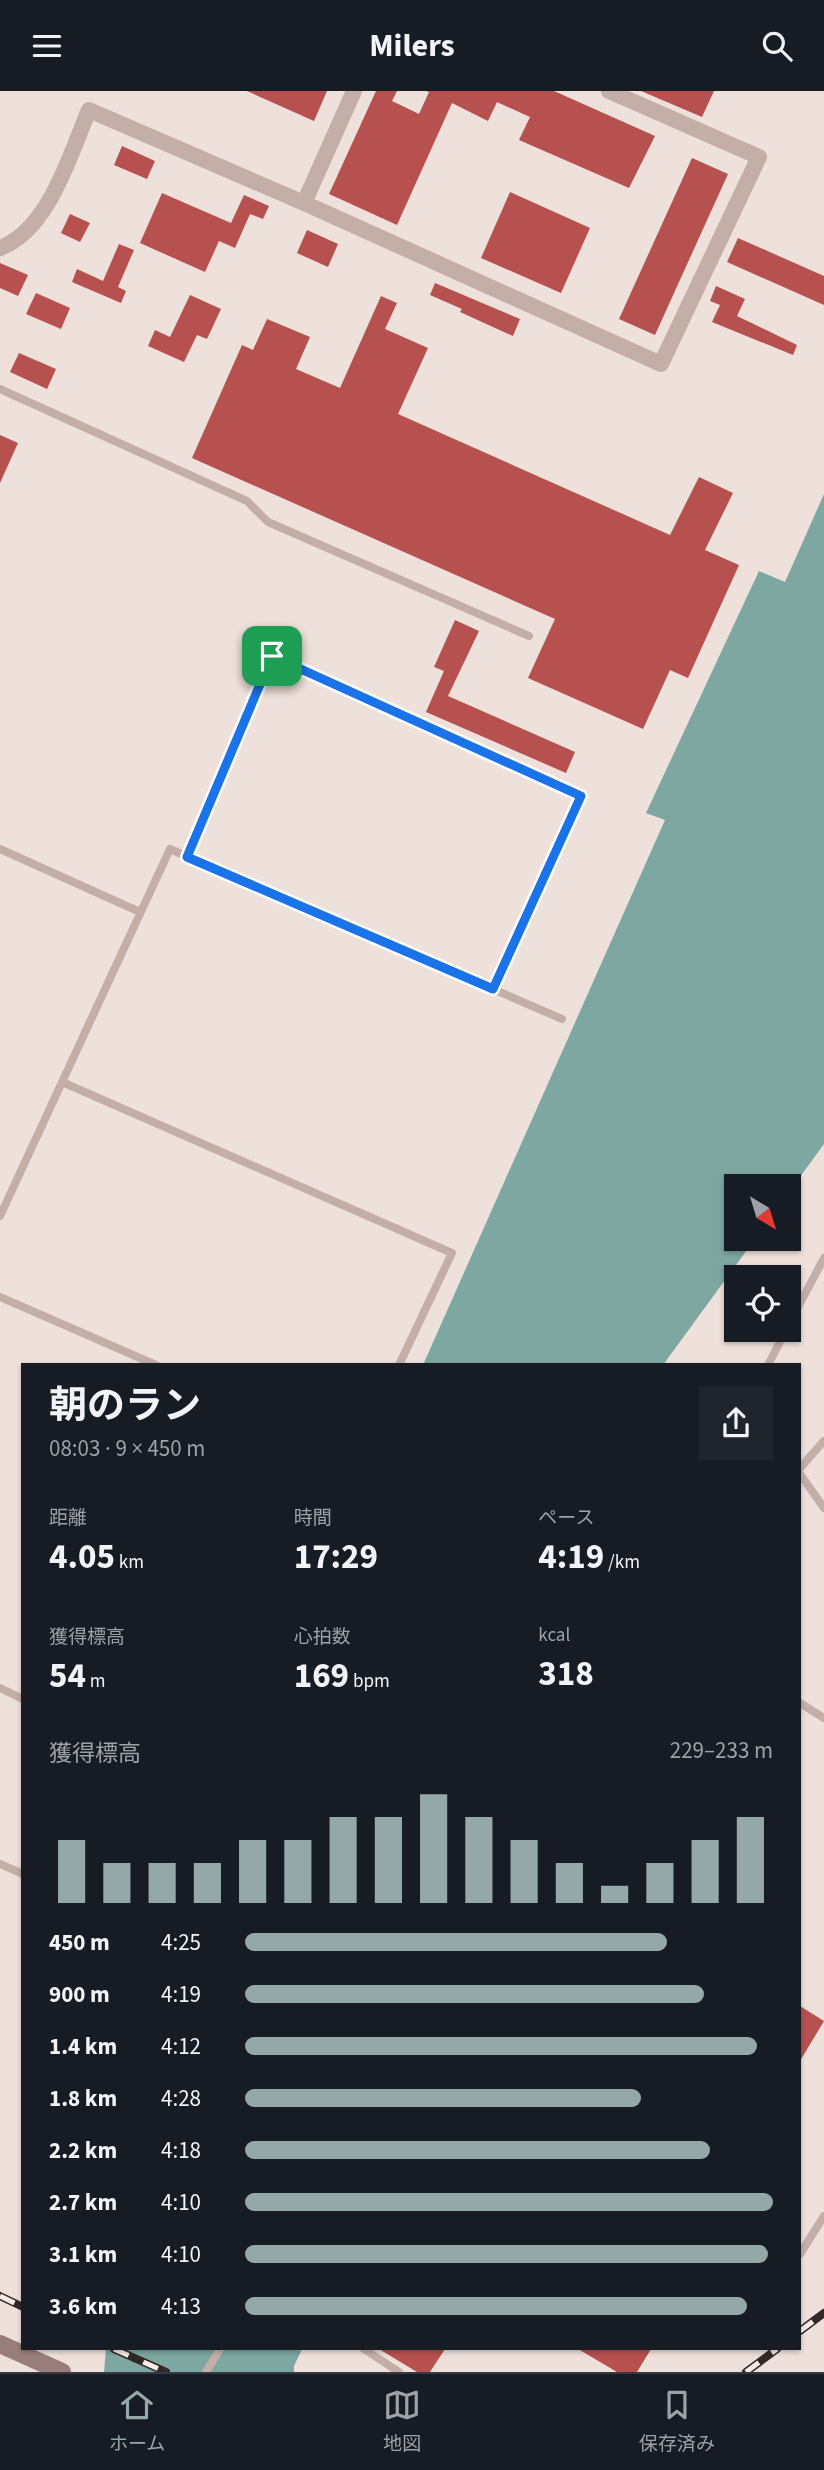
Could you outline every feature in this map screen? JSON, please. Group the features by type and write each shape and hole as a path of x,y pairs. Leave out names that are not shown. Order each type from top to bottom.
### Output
{"main road":[{"path":"0,2344 62,2372"}],"street":[{"path":"304,202 354,91"},
{"path":"0,248 11,244 34,224 51,196 89,110 304,202 661,364 759,157 609,91"}],"lane":[{"path":"0,389 247,501 268,522 529,636"},
{"path":"187,857 272,656 581,796 493,989"},
{"path":"0,849 139,912"},
{"path":"0,1216 170,849 562,1019"},
{"path":"62,1082 452,1253 400,1363"},
{"path":"801,1301 824,1258"},
{"path":"0,1297 151,1363"},
{"path":"769,1363 780,1342"},
{"path":"801,1467 824,1441"},
{"path":"801,1475 824,1508"},
{"path":"0,1688 21,1698"},
{"path":"801,1704 824,1718"},
{"path":"0,1864 21,1873"},
{"path":"801,2252 824,2216"},
{"path":"205,2372 219,2350"},
{"path":"366,2350 399,2372"}],"water":[{"path":"824,494 824,1144 802,1174 724,1174 724,1251 746,1251 736,1265 724,1265 724,1281 664,1363 424,1363 665,820 646,813 759,571 785,582"},
{"path":"106,2350 302,2350 294,2372 104,2372"}],"building":[{"path":"247,91 327,91 314,121"},
{"path":"376,91 397,91 392,101 419,114 429,92 426,91 554,91 655,136 629,188 519,140 530,117 497,102 488,121 452,103 397,225 329,194"},
{"path":"641,91 714,91 702,117"},
{"path":"122,146 155,161 147,179 114,165"},
{"path":"692,158 728,174 655,335 619,319"},
{"path":"510,192 590,228 561,293 481,258"},
{"path":"162,193 231,223 244,195 269,206 263,219 250,214 235,248 219,241 205,272 140,243"},
{"path":"70,214 90,223 80,242 61,233"},
{"path":"307,230 338,244 328,267 297,253"},
{"path":"738,238 824,276 824,305 727,262"},
{"path":"119,244 134,250 118,287 126,291 121,303 72,282 77,269 103,281"},
{"path":"0,263 28,275 18,296 0,288"},
{"path":"435,283 520,319 513,336 430,295"},
{"path":"716,286 745,299 737,316 797,345 793,355 712,322 720,305 710,301"},
{"path":"36,293 70,308 61,329 26,314"},
{"path":"190,295 221,309 207,339 197,335 184,362 148,346 155,330 170,337"},
{"path":"381,296 397,303 385,329 428,348 398,414 670,535 699,477 733,493 705,550 739,565 688,678 670,670 643,729 528,678 555,619 192,458 242,345 253,350 267,319 310,337 296,369 340,388"},
{"path":"19,353 56,369 47,389 10,372"},
{"path":"0,435 18,443 0,483"},
{"path":"455,620 479,631 448,696 575,752 566,773 426,712 444,671 434,667"},
{"path":"801,2007 824,2021 801,2059"},
{"path":"381,2350 444,2350 430,2372 417,2372"},
{"path":"580,2350 650,2350 637,2372 617,2372"}],"railway":[{"path":"0,2296 21,2306"},
{"path":"801,2330 824,2313"},
{"path":"116,2350 166,2372"},
{"path":"746,2372 776,2350"}],"route":[{"path":"272,656 581,796 493,989 187,857 272,656"}]}
